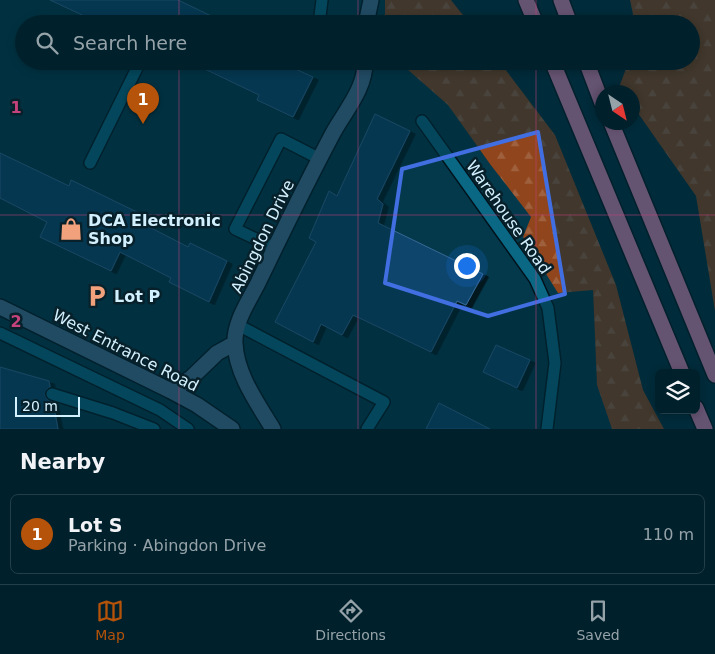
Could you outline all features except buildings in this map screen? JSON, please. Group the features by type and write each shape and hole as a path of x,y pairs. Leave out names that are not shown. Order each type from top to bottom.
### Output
{"highway":[{"path":"526,0 532,15"},
{"path":"561,0 567,15"},
{"path":"556,70 680,369"},
{"path":"589,70 595,85"},
{"path":"614,130 715,374"},
{"path":"699,414 705,429"}],"main road":[{"path":"360,0 363,15"},
{"path":"367,15 371,0"},
{"name":"Abingdon Drive","path":"273,429 249,388 237,356 235,343 238,325 320,159 357,93 364,70"},
{"name":"West Entrance Road","path":"0,307 171,390 232,429"},
{"path":"171,390 191,378 217,353 235,343"}],"lane":[{"path":"320,15 322,0"},
{"path":"90,163 136,70"},
{"name":"Warehouse Road","path":"422,121 535,280 548,308 555,363 547,429"},
{"path":"275,248 235,229 281,139 320,159"},
{"path":"238,325 384,402 367,429"},
{"path":"0,333 160,410 188,429"},
{"path":"52,394 113,413 154,429"}],"highlighted area":[{"path":"538,132 565,294 488,316 385,283 402,169"}],"shaded area":[{"path":"0,0 385,0 385,15 15,15 15,70 408,70 448,105 490,164 592,271 597,385 612,429 0,429"}],"green space":[{"path":"385,0 451,0 463,15 385,15"},
{"path":"630,0 715,0 715,311 696,196 640,116 640,85 620,85 626,70 700,70 700,15 633,15"},
{"path":"408,70 506,70 555,135 616,285 643,390 664,429 612,429 597,385 593,290 558,293 523,237 531,217 448,105"}],"place":[{"name":"Lot S","path":"143,124"},
{"name":"DCA Electronic Shop","path":"71,229"},
{"name":"Lot P","path":"97,296"}]}
